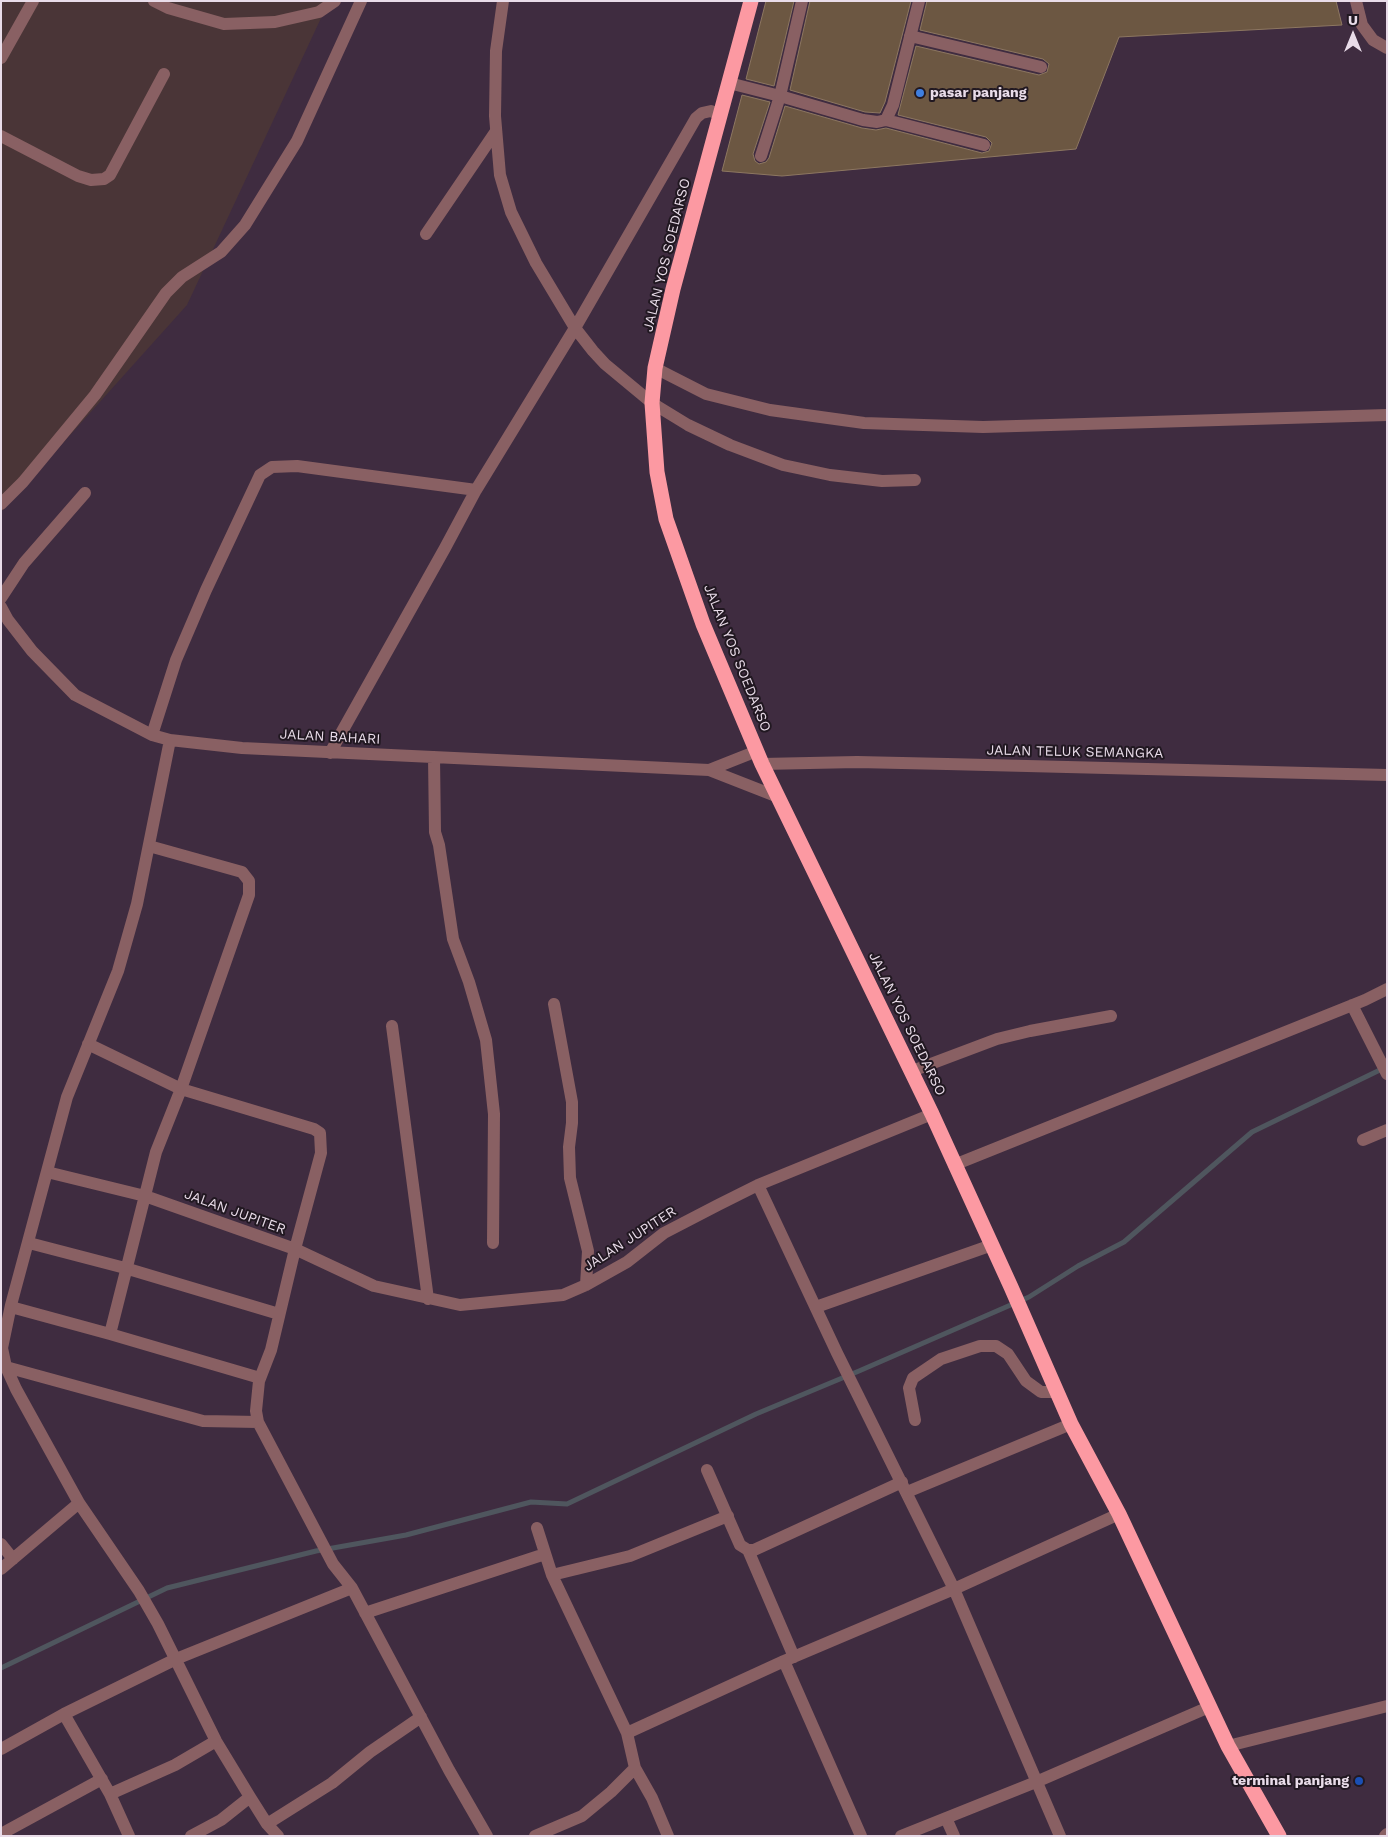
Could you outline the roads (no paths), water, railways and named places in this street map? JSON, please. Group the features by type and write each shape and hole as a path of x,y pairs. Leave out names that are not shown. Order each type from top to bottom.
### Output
{"highway":[{"name":"JALAN YOS SOEDARSO","path":"751,1 674,289 655,368 652,403 657,472 666,519 703,624 778,797 912,1071 1026,1320 1071,1424 1119,1514 1228,1746 1279,1836"}],"street":[{"path":"1,58 33,1"},
{"path":"154,1 224,24 274,22 319,12 335,1"},
{"path":"1,504 23,482 95,395 166,293 182,277 221,252 250,218 297,142 362,1"},
{"path":"503,1 496,51 495,116 500,175 511,212 536,263 575,328 605,364 652,403 688,425 783,465 830,475 874,480 915,480"},
{"path":"761,156 780,96 802,1"},
{"path":"886,120 893,105 919,1"},
{"path":"1356,1 1362,25 1374,40 1387,48"},
{"path":"910,36 1041,67"},
{"path":"1,136 78,176 91,180 104,179 110,175 164,74"},
{"path":"729,84 780,96 863,120 877,122 886,120 984,145"},
{"path":"330,752 446,548 476,490 575,328 696,118 702,113 712,111 720,115"},
{"path":"426,234 496,131"},
{"path":"655,368 706,394 770,410 864,423 983,427 1387,415"},
{"path":"152,735 176,660 206,590 260,475 272,467 297,466 476,490"},
{"path":"1,598 24,563 85,493"},
{"name":"JALAN BAHARI","path":"1,607 8,620 32,651 76,694 152,735 170,740 242,748 709,770 760,758"},
{"path":"170,740 137,904 118,971 67,1097 11,1307 2,1348 6,1367 16,1389 79,1503 139,1591 176,1659 216,1741 250,1797 278,1836"},
{"path":"434,757 435,832 439,845 452,939 470,982 486,1040 494,1114 493,1243"},
{"name":"JALAN TELUK SEMANGKA","path":"760,758 1387,775"},
{"name":"JALAN BAHARI","path":"709,770 778,797"},
{"path":"110,1334 125,1268 156,1152 181,1089 249,895 249,881 242,872 149,846"},
{"path":"954,1165 1352,1005 1387,989"},
{"path":"554,1004 572,1102 569,1147 570,1178 588,1251 586,1286"},
{"path":"1352,1005 1387,1074"},
{"path":"912,1071 997,1039 1111,1016"},
{"path":"392,1026 428,1299"},
{"path":"88,1044 181,1089 314,1129 320,1134 321,1153 295,1249 271,1350 260,1378 256,1397 258,1422 333,1564 352,1588 449,1770 487,1836"},
{"name":"JALAN JUPITER","path":"47,1172 145,1196 295,1249 374,1286 460,1305 563,1295 586,1286 627,1262 664,1233 758,1185 932,1114"},
{"path":"1363,1140 1387,1130"},
{"path":"758,1185 954,1589 1060,1836"},
{"path":"29,1243 125,1268 280,1314"},
{"path":"816,1307 992,1245"},
{"path":"11,1307 260,1378"},
{"path":"915,1420 909,1388 913,1378 941,1359 980,1346 996,1346 1008,1354 1026,1381 1041,1392 1056,1392"},
{"path":"6,1367 203,1421 258,1422"},
{"path":"706,1470 740,1545 748,1550 754,1550 904,1487 1071,1424"},
{"path":"1,1569 79,1503"},
{"path":"627,1733 789,1659 954,1589 1119,1514"},
{"path":"552,1575 630,1556 728,1516"},
{"path":"537,1528 552,1575 627,1733 636,1768 652,1798 668,1836"},
{"path":"1,1544 14,1559"},
{"path":"748,1550 789,1659 861,1836"},
{"path":"365,1613 545,1554"},
{"path":"1,1748 64,1714 176,1659 352,1588"},
{"path":"1228,1746 1387,1706"},
{"path":"901,1836 1036,1782 1209,1707"},
{"path":"64,1714 110,1794 129,1836"},
{"path":"268,1824 332,1783 370,1752 421,1717"},
{"path":"110,1794 175,1765 216,1741"},
{"path":"535,1836 582,1816 636,1768"},
{"path":"4,1831 102,1779"},
{"path":"196,1835 221,1820 250,1797"},
{"path":"946,1818 954,1836"}],"waterway":[{"path":"1,1668 167,1588 316,1551 406,1535 531,1502 567,1504 756,1414 1029,1297 1078,1266 1124,1242 1252,1132 1384,1068"}],"place":[{"name":"pasar panjang","path":"920,93"},
{"name":"terminal panjang","path":"1359,1781"}]}
